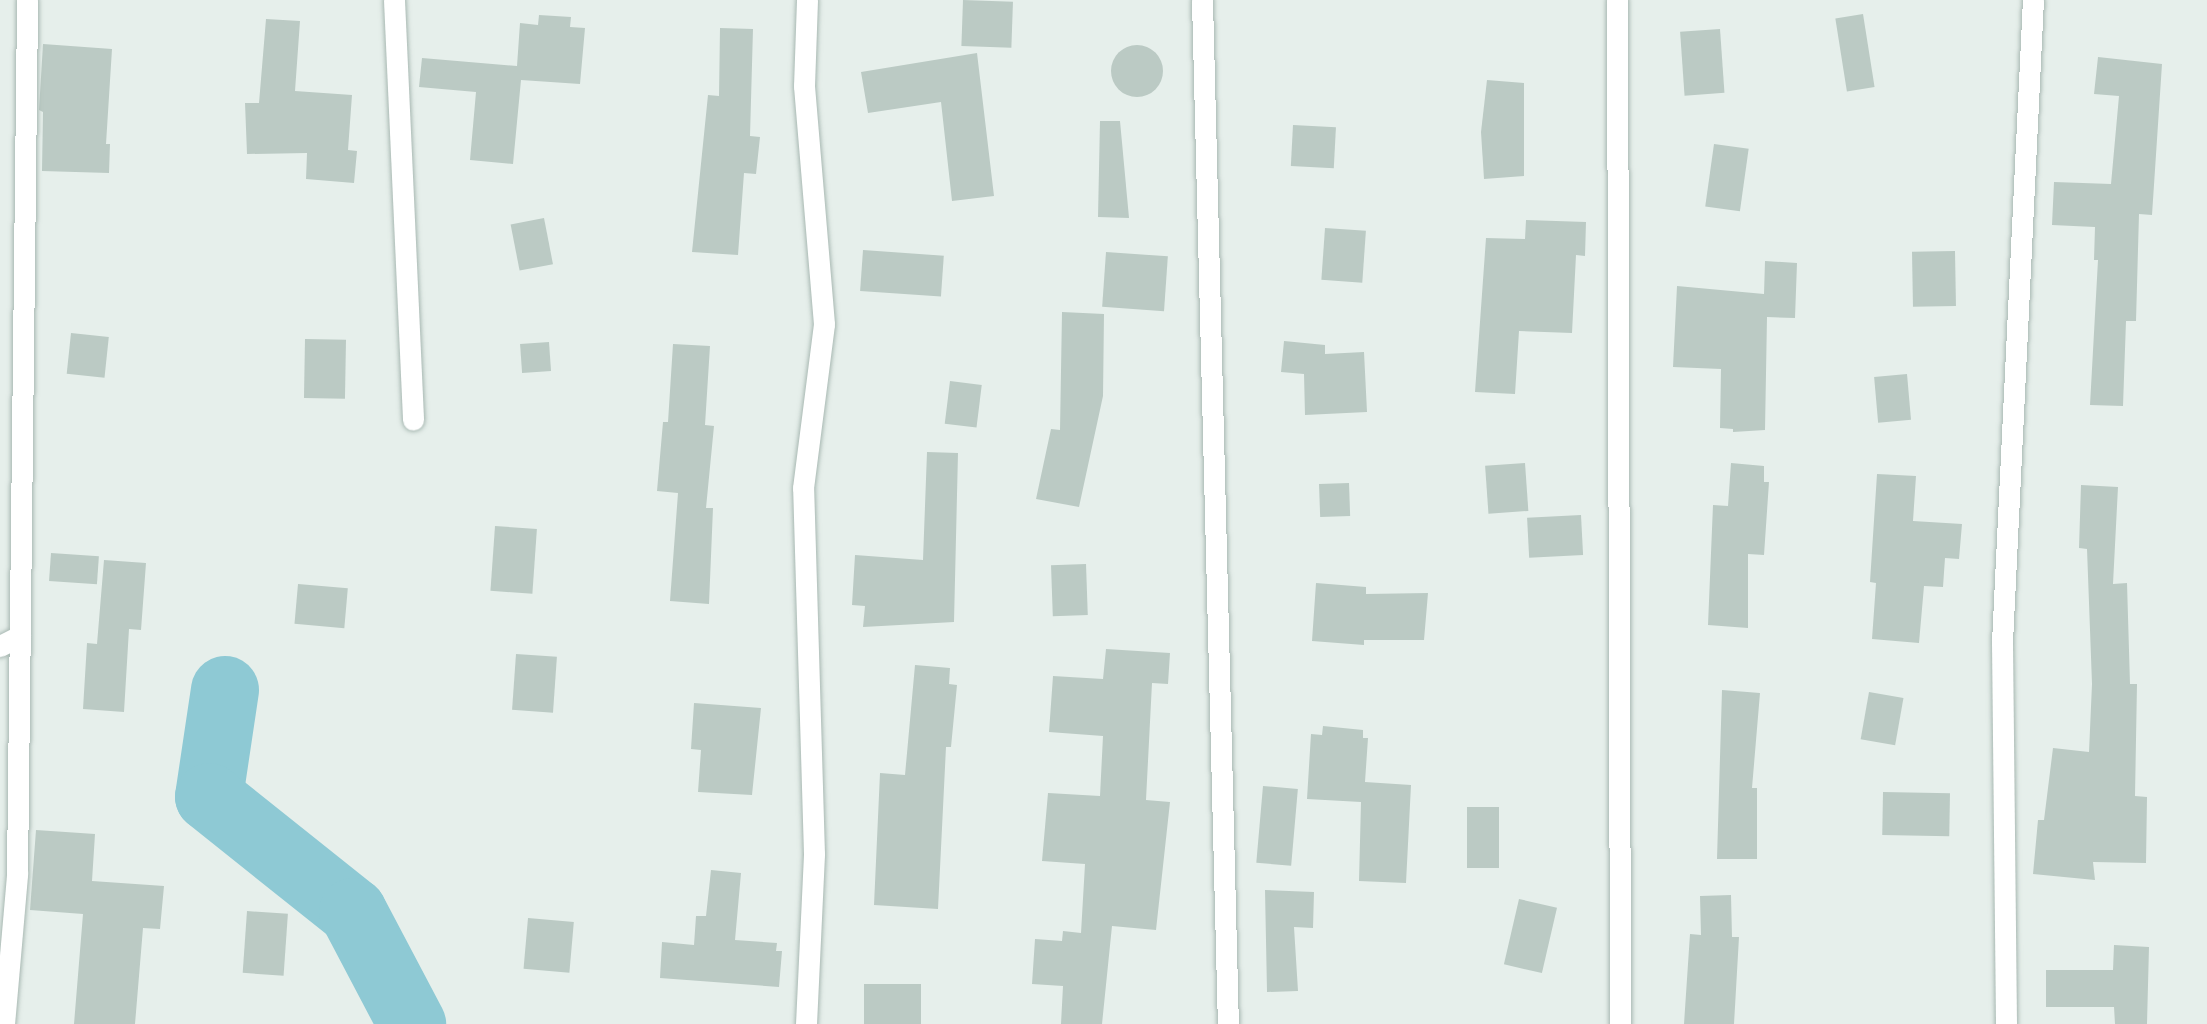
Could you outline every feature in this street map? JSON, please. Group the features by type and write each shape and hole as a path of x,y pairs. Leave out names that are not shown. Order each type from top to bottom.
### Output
{"street":[{"path":"4,1024 17,874 27,0"},
{"path":"394,0 412,420"},
{"path":"806,1024 814,854 803,488 824,324 804,86 807,0"},
{"path":"1202,0 1228,1024"},
{"path":"1617,0 1620,1024"},
{"path":"2006,1024 2002,642 2033,0"},
{"path":"0,646 20,636"}],"building":[{"path":"963,0 1013,2 1011,48 961,46"},
{"path":"1863,14 1875,87 1847,91 1835,18"},
{"path":"539,15 571,17 570,27 585,28 580,84 521,80 513,164 470,160 476,92 419,87 422,58 517,66 520,23 538,25"},
{"path":"266,19 300,21 295,91 352,95 348,150 357,151 354,183 306,179 307,153 247,154 245,103 259,103"},
{"path":"720,28 753,29 750,136 760,137 756,174 744,173 738,255 692,252 708,95 719,96"},
{"path":"1720,29 1724,93 1685,96 1680,32"},
{"path":"43,44 112,49 106,144 110,144 109,173 42,171 43,112 39,110"},
{"path":"1137,45 1147,47 1155,53 1161,61 1161,81 1155,89 1147,95 1137,97 1127,95 1119,89 1113,81 1111,71 1113,61 1119,53 1127,47"},
{"path":"977,53 994,196 952,201 941,102 868,113 861,72"},
{"path":"2098,57 2162,64 2152,215 2139,214 2136,321 2126,321 2123,406 2090,405 2098,260 2094,260 2095,227 2052,225 2054,182 2111,184 2119,96 2094,94"},
{"path":"1487,80 1524,83 1524,176 1484,179 1481,132"},
{"path":"1100,121 1120,121 1129,218 1098,217"},
{"path":"1293,125 1336,127 1334,168 1291,166"},
{"path":"1714,144 1749,149 1740,211 1705,206"},
{"path":"544,218 553,264 520,271 511,224"},
{"path":"1526,220 1586,222 1585,256 1576,255 1572,333 1519,331 1515,394 1475,392 1486,238 1525,239"},
{"path":"1325,228 1366,231 1362,283 1321,280"},
{"path":"863,250 944,256 941,297 860,291"},
{"path":"1955,251 1956,306 1913,307 1912,252"},
{"path":"1106,252 1168,256 1164,311 1102,307"},
{"path":"1765,261 1797,263 1795,318 1767,317 1765,430 1733,432 1733,429 1720,428 1721,369 1673,367 1677,286 1764,294"},
{"path":"1062,312 1104,314 1103,396 1079,507 1036,499 1051,429 1060,430"},
{"path":"71,333 109,337 105,378 67,374"},
{"path":"305,339 346,340 345,399 304,398"},
{"path":"1284,341 1325,345 1325,354 1364,352 1367,412 1305,415 1304,374 1281,372"},
{"path":"549,342 551,371 522,373 520,344"},
{"path":"673,344 710,346 705,425 714,426 706,508 713,508 709,604 670,601 678,493 657,491 663,422 668,422"},
{"path":"1907,374 1911,420 1878,423 1874,377"},
{"path":"950,381 982,385 977,428 945,424"},
{"path":"927,452 958,453 954,622 863,627 865,606 852,605 855,555 923,560"},
{"path":"1525,463 1528,511 1488,514 1485,466"},
{"path":"1731,463 1764,466 1764,482 1769,482 1764,555 1748,554 1748,628 1708,625 1713,505 1728,506"},
{"path":"1877,474 1916,476 1913,521 1962,524 1959,559 1945,558 1943,587 1924,586 1919,643 1872,639 1876,583 1870,582"},
{"path":"1349,483 1350,516 1320,517 1319,484"},
{"path":"2081,485 2118,487 2113,584 2127,583 2130,684 2137,684 2135,796 2147,797 2146,863 2093,862 2095,880 2033,874 2038,820 2044,820 2053,748 2089,752 2092,684 2087,549 2079,548"},
{"path":"1581,515 1583,555 1529,558 1527,518"},
{"path":"495,526 537,529 532,594 490,591"},
{"path":"51,553 99,556 97,584 49,581"},
{"path":"104,560 146,563 141,630 129,629 124,712 83,709 87,643 97,644"},
{"path":"1086,564 1088,615 1053,616 1051,565"},
{"path":"1316,583 1366,587 1366,594 1428,593 1424,640 1364,640 1364,645 1312,641"},
{"path":"298,584 348,588 344,628 295,624"},
{"path":"1106,649 1170,653 1168,684 1152,683 1146,800 1170,802 1156,930 1112,926 1102,1024 1061,1024 1063,986 1032,984 1035,939 1062,941 1063,931 1081,933 1085,864 1042,861 1048,793 1100,796 1103,736 1049,732 1053,676 1103,679"},
{"path":"516,654 557,657 553,713 512,710"},
{"path":"915,665 950,668 949,684 957,685 951,747 946,747 938,909 874,905 880,773 905,775"},
{"path":"1722,690 1760,693 1752,788 1757,788 1757,859 1717,859"},
{"path":"1869,692 1903,698 1895,745 1861,739"},
{"path":"694,703 761,708 752,795 698,792 701,750 691,749"},
{"path":"1323,726 1363,730 1363,738 1368,738 1365,782 1411,785 1406,883 1359,881 1361,802 1307,799 1311,734 1322,735"},
{"path":"1263,786 1298,789 1291,866 1256,863"},
{"path":"1883,792 1950,793 1949,836 1882,835"},
{"path":"1467,807 1499,807 1499,868 1467,868"},
{"path":"36,830 95,834 92,881 164,886 160,929 143,928 135,1024 74,1024 83,914 30,910"},
{"path":"711,870 741,873 735,940 777,943 776,951 782,951 779,987 660,978 662,942 694,945 696,916 706,916"},
{"path":"1265,890 1314,892 1313,928 1294,927 1298,991 1267,992"},
{"path":"1731,895 1732,937 1739,937 1734,1024 1684,1024 1690,934 1701,935 1700,896"},
{"path":"1519,899 1557,908 1542,973 1504,964"},
{"path":"247,911 288,914 284,976 243,973"},
{"path":"528,918 574,922 569,973 524,969"},
{"path":"2114,945 2149,947 2147,1024 2115,1024 2114,1007 2046,1007 2046,970 2113,970"},
{"path":"864,984 921,984 921,1024 864,1024"}],"waterway":[{"path":"225,690 209,797 353,912 412,1024"}]}
